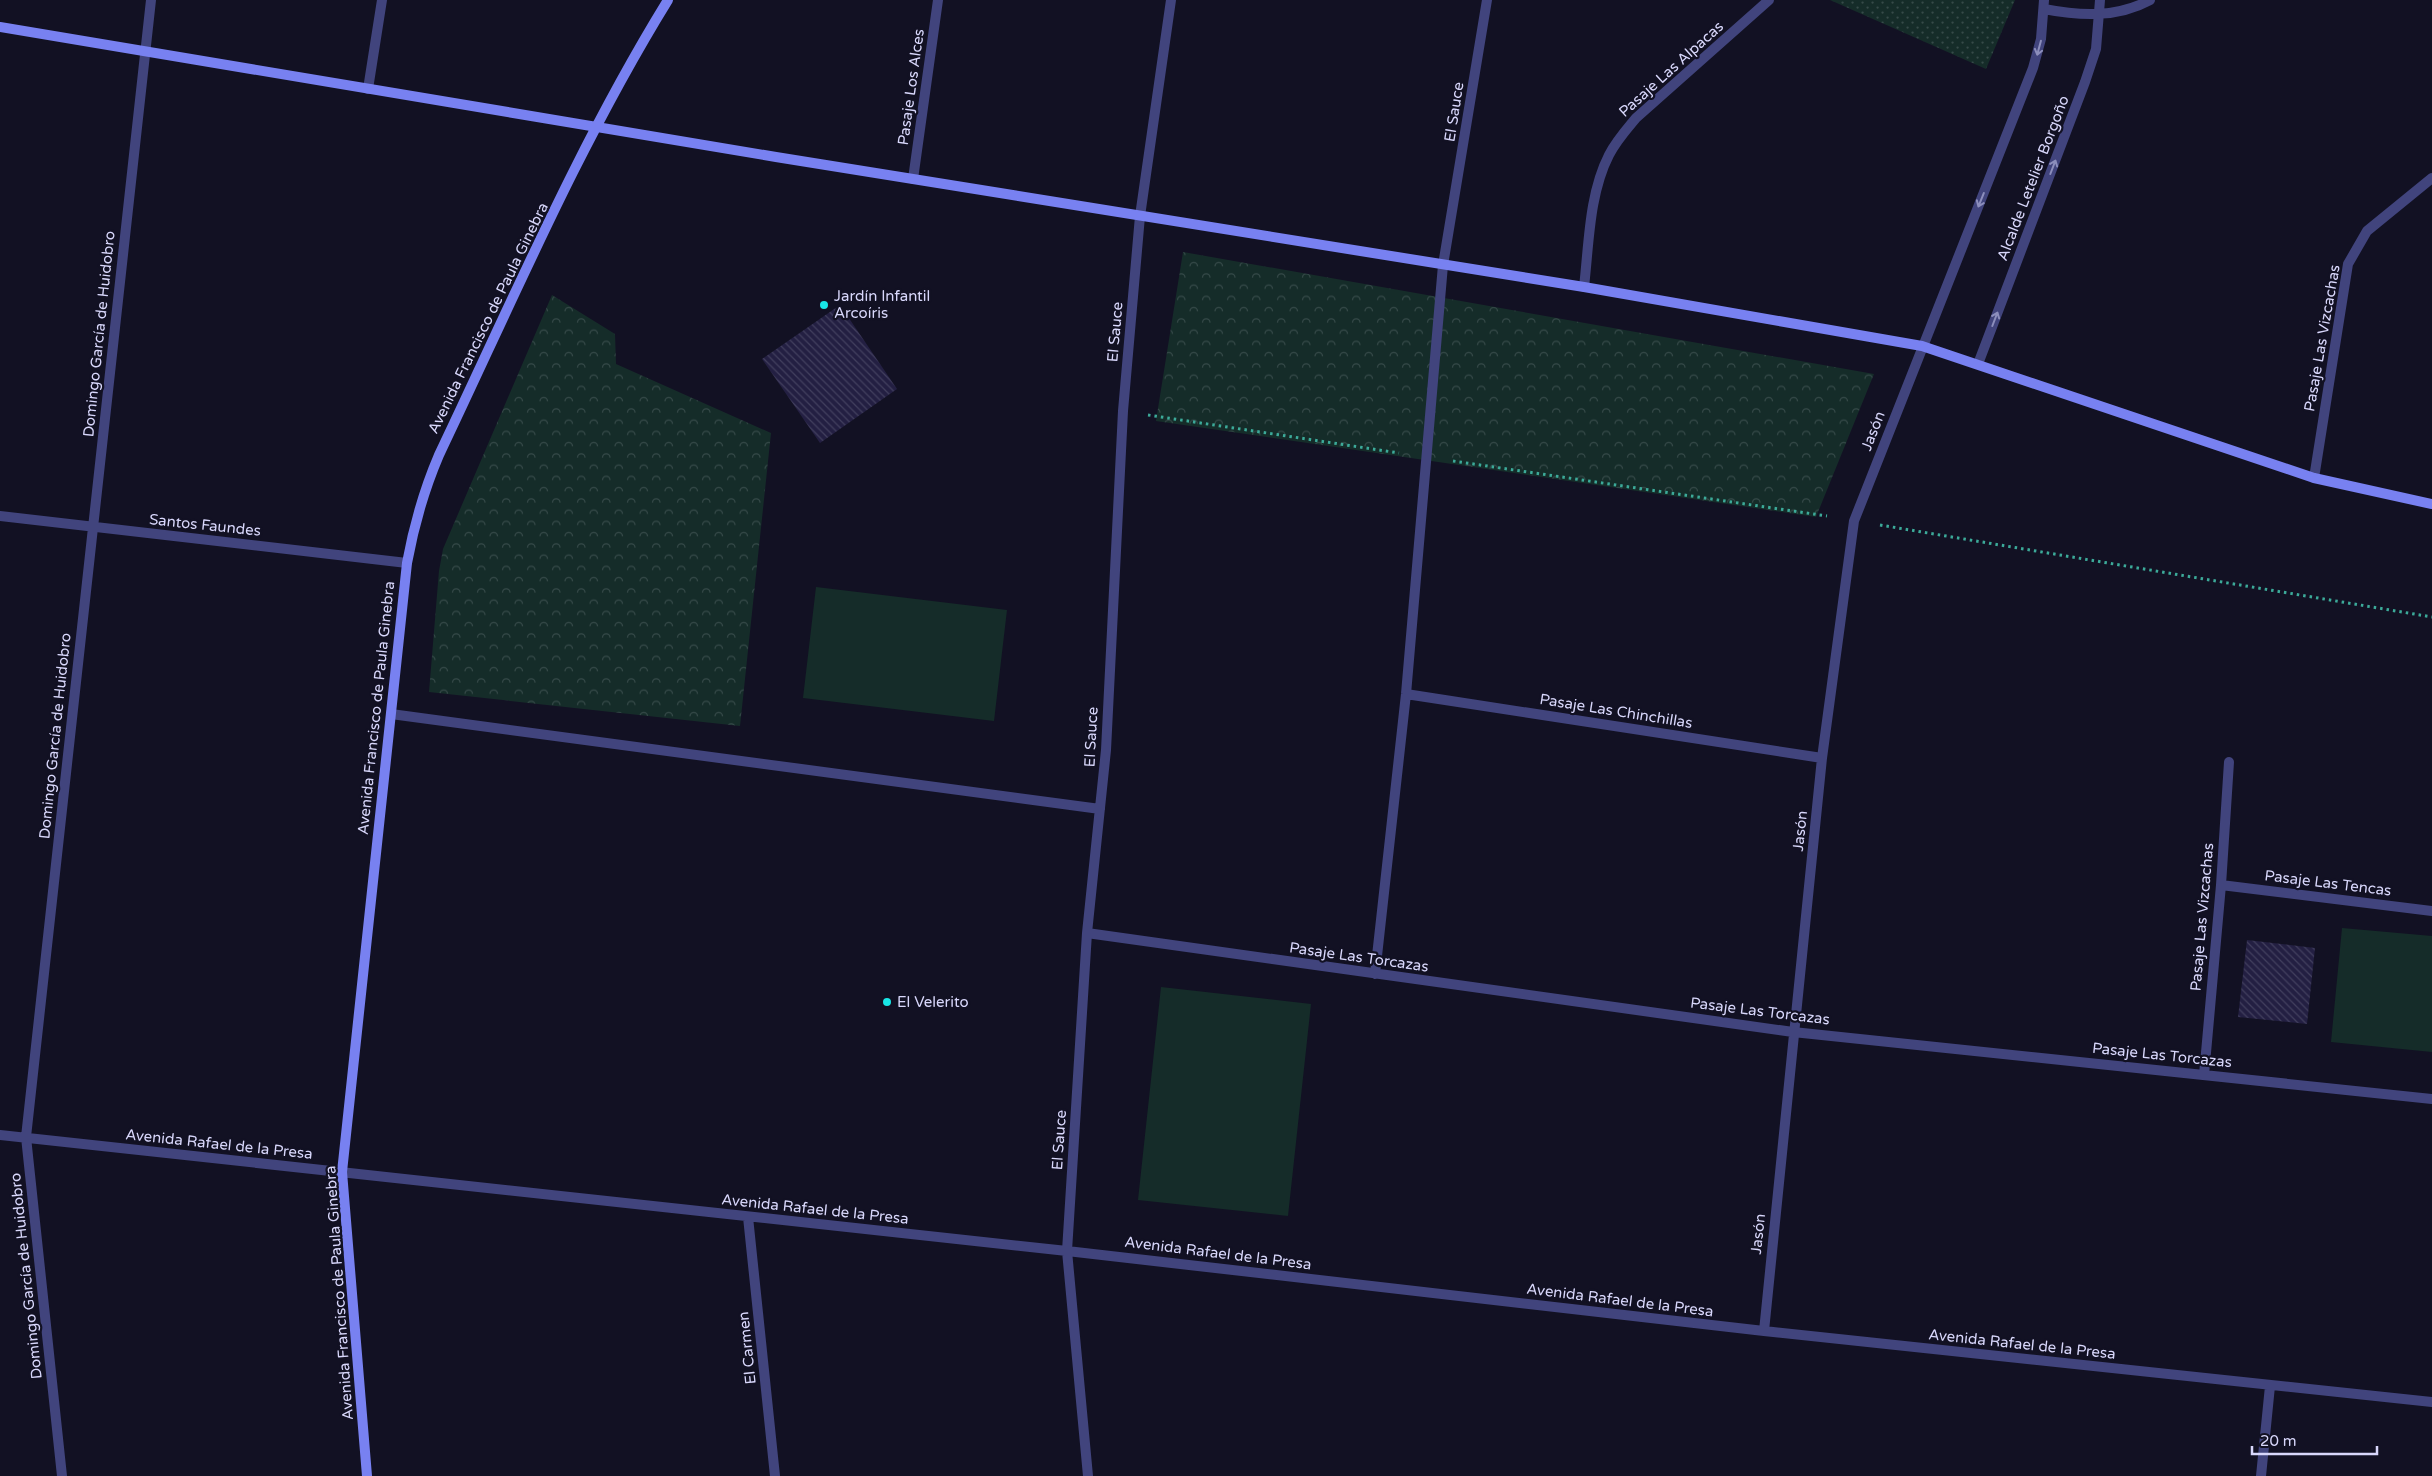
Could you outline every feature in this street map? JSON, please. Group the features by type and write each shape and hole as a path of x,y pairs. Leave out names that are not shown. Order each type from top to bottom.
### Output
{"street":[{"name":"Domingo García de Huidobro","path":"62,1476 26,1138 150,0"},
{"path":"368,89 382,0"},
{"name":"Avenida Francisco de Paula Ginebra","path":"367,1476 342,1172 407,563 419,505 439,455 595,127 668,0"},
{"name":"Pasaje Los Alces","path":"913,179 938,0"},
{"name":"El Sauce","path":"1088,1476 1067,1251 1087,933 1106,750 1123,411 1140,216 1171,0"},
{"name":"El Sauce","path":"1375,974 1406,694 1444,265 1487,0"},
{"name":"Pasaje Las Alpacas","path":"1584,287 1600,177 1608,155 1619,138 1636,118 1770,0"},
{"name":"Alcalde Letelier Borgoño","path":"1978,364 2086,82 2096,49 2101,14 2100,0"},
{"path":"1922,346 2033,68 2041,39 2044,4 2073,14 2101,14 2126,10 2150,0"},
{"path":"0,27 595,127 1584,287 1922,346 2314,478 2432,504"},
{"name":"Pasaje Las Vizcachas","path":"2314,478 2348,264 2367,231 2432,178"},
{"name":"Jasón","path":"1764,1332 1822,758 1854,520 1922,346"},
{"name":"Santos Faundes","path":"0,516 407,563"},
{"name":"Pasaje Las Chinchillas","path":"1406,694 1822,758"},
{"path":"390,714 1100,809"},
{"name":"Pasaje Las Vizcachas","path":"2204,1075 2221,885 2229,762"},
{"name":"Pasaje Las Tencas","path":"2221,885 2432,911"},
{"name":"Pasaje Las Torcazas","path":"1087,933 1793,1032 2432,1099"},
{"name":"Avenida Rafael de la Presa","path":"0,1135 1067,1251 1764,1332 2432,1402"},
{"name":"El Carmen","path":"748,1216 776,1476"},
{"path":"2261,1476 2270,1386"}],"path":[{"path":"1123,411 1854,520 2432,617"}],"green space":[{"path":"1830,0 2015,0 1986,69"},
{"path":"1183,252 1874,374 1816,517 1156,421"},
{"path":"552,295 615,334 616,364 771,433 740,726 429,692 439,571 443,549"},
{"path":"816,587 1007,610 994,721 803,698"},
{"path":"2342,928 2432,936 2432,1052 2331,1042"},
{"path":"1161,987 1311,1004 1288,1216 1138,1200"}],"building":[{"path":"840,305 897,389 820,443 762,359"},
{"path":"2247,940 2315,948 2307,1024 2238,1017"}],"place":[{"name":"Jardín Infantil Arcoíris","path":"824,305"},
{"name":"El Velerito","path":"887,1002"}]}
